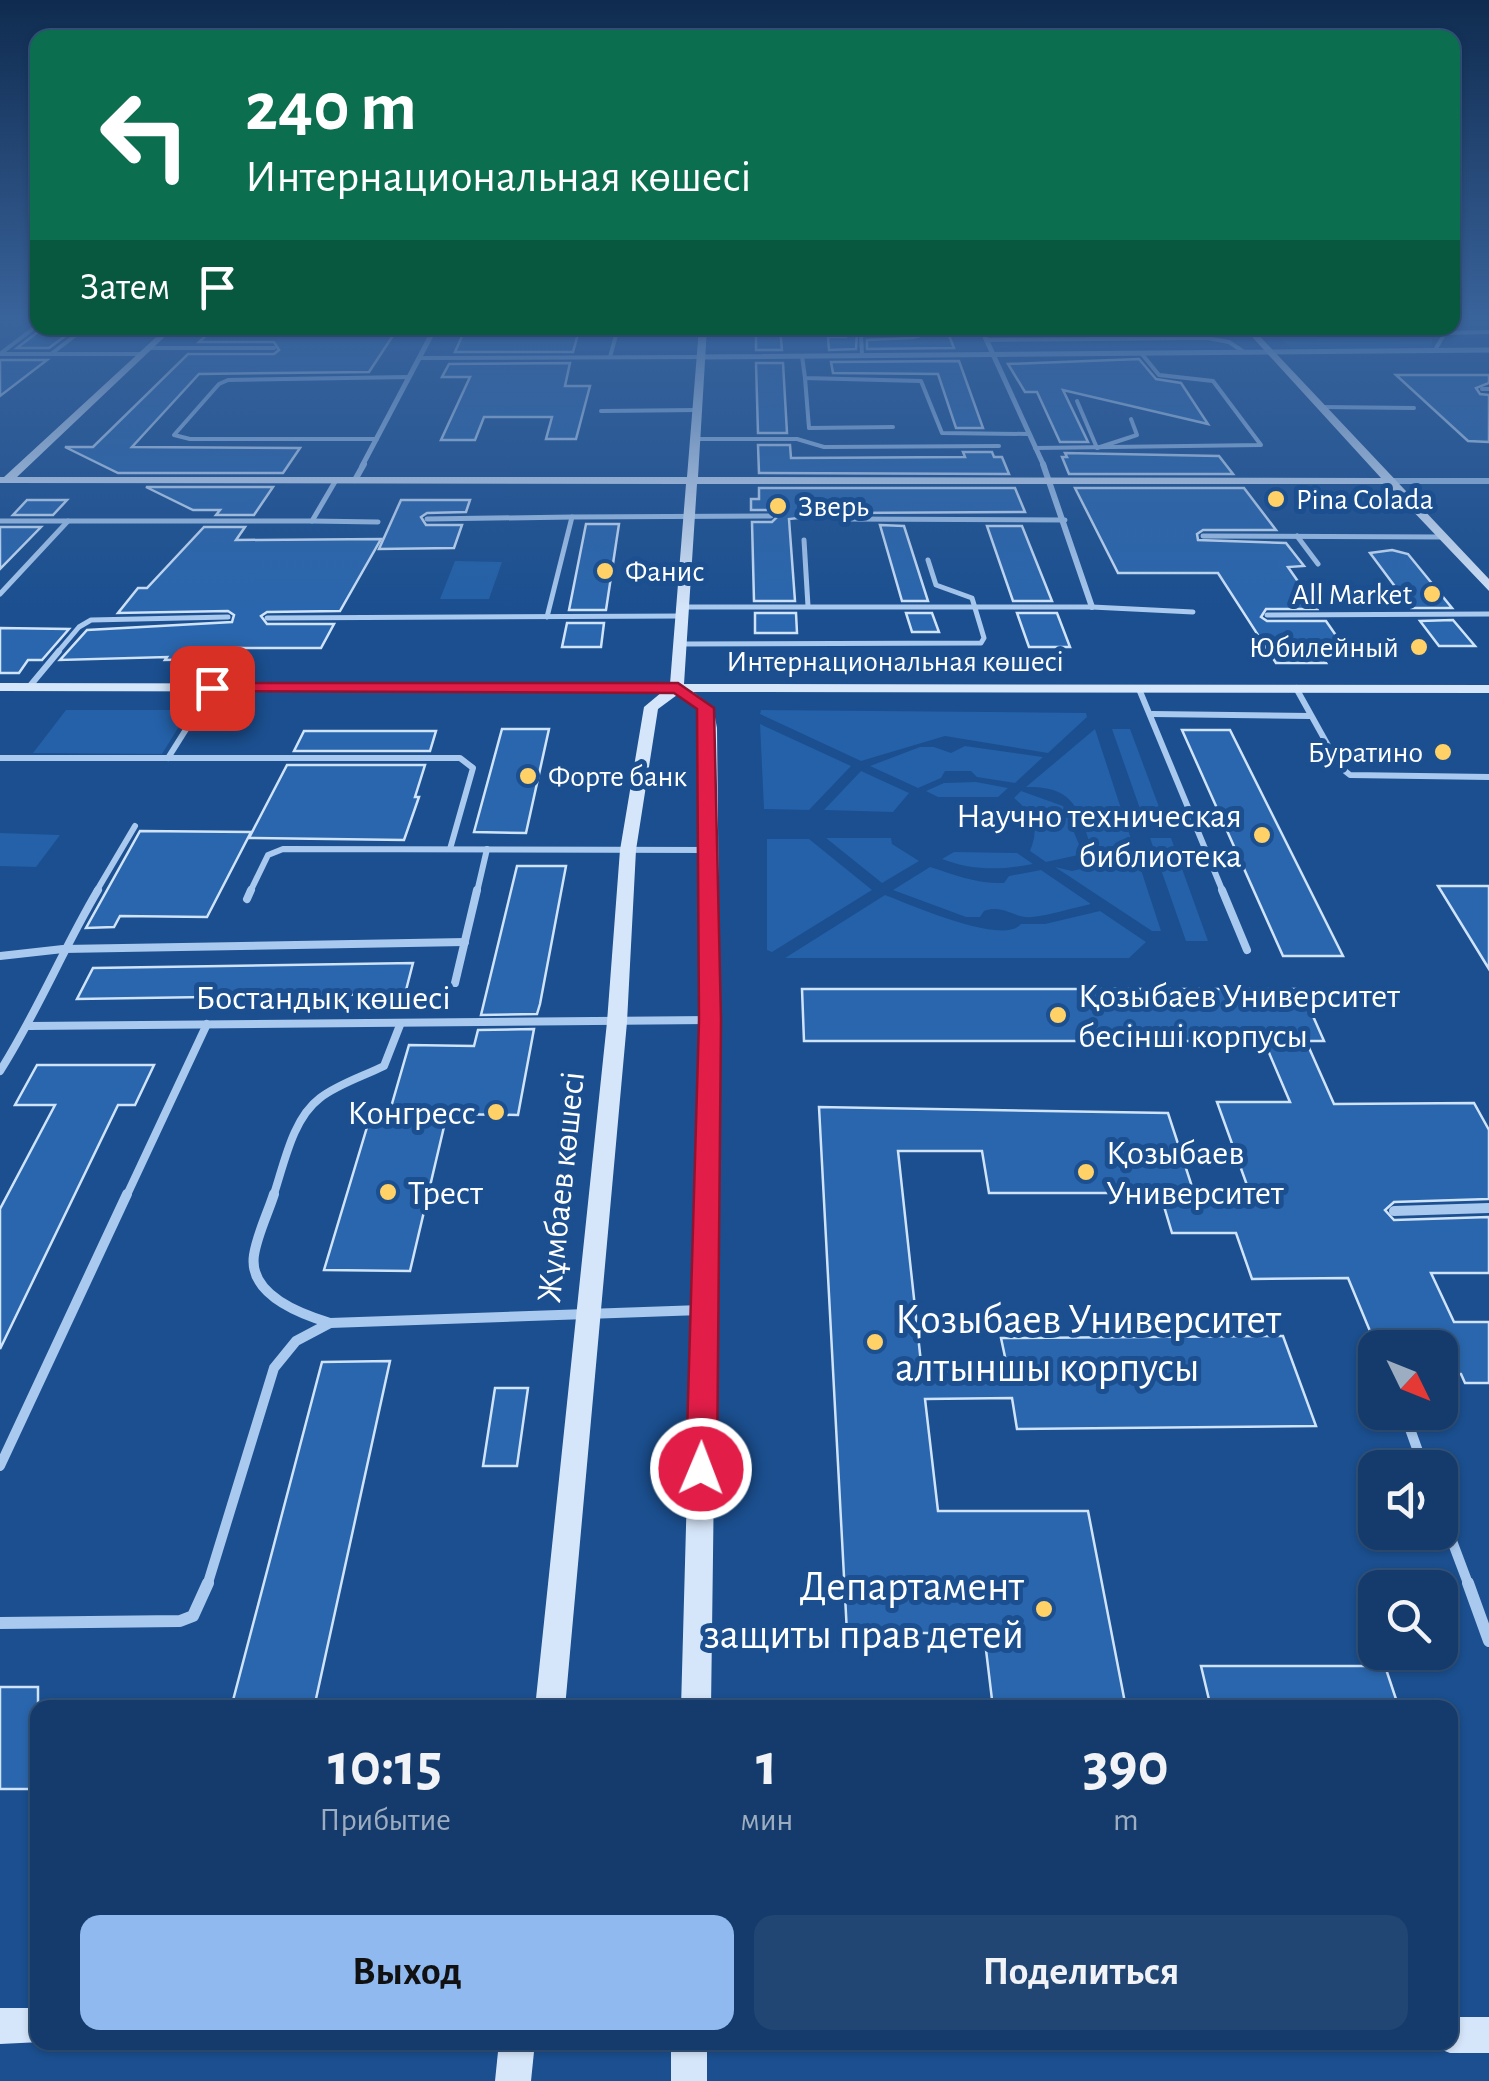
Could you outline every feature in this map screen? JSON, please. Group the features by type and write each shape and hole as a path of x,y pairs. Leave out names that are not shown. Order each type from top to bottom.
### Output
{"main road":[{"path":"2,482 75,415"},
{"path":"696,1700 710,1020 709,850 706,708 678,688 698,415"},
{"path":"1329,415 1489,587"},
{"path":"2,482 1391,482"},
{"name":"Интернациональная көшесі","path":"0,687 1489,689"},
{"name":"Жұмбаев көшесі","path":"551,1700 618,1022 628,850 652,707 678,688"},
{"path":"0,2026 30,2026"},
{"path":"1458,2035 1489,2035"},
{"path":"513,2081 517,2050"},
{"path":"689,2081 690,2050"}],"street":[{"path":"356,480 389,415"},
{"path":"1020,415 1050,480 1092,608"},
{"path":"1391,482 1489,480"}],"lane":[{"path":"194,415 174,435 185,439 377,439"},
{"path":"808,415 809,428 893,426"},
{"path":"933,415 942,432 1028,434"},
{"path":"1083,415 1097,448"},
{"path":"1034,448 1260,445 1238,415"},
{"path":"1097,448 1137,435 1131,419"},
{"path":"696,438 797,439 824,447 998,446"},
{"path":"312,521 336,480"},
{"path":"427,519 771,516"},
{"path":"547,617 572,517"},
{"path":"844,519 1065,520"},
{"path":"0,520 378,522"},
{"path":"0,594 68,520"},
{"path":"1202,536 1443,536"},
{"path":"1297,536 1318,564"},
{"path":"804,540 808,606"},
{"path":"682,644 975,645 984,638 971,596 936,585 928,560"},
{"path":"267,618 547,617 808,606 1194,612"},
{"path":"1267,615 1489,614"},
{"path":"29,687 79,627 91,620 228,617"},
{"path":"168,758 212,688"},
{"path":"1296,688 1350,775 1489,777"},
{"path":"1139,689 1248,950"},
{"path":"1152,714 1310,716"},
{"path":"0,758 466,760 473,768 450,848"},
{"path":"0,1071 29,1026 63,949 135,826"},
{"path":"455,983 487,848"},
{"path":"247,899 264,860 274,851 709,850"},
{"path":"0,956 63,949 464,942"},
{"name":"Бостандық көшесі","path":"29,1026 400,1026 710,1020"},
{"path":"0,1466 206,1024"},
{"path":"400,1026 384,1066 320,1098 302,1120 254,1257 255,1272 272,1298 290,1309 330,1322 705,1310"},
{"path":"1394,1211 1489,1208"},
{"path":"0,1622 180,1620 193,1616 202,1603 274,1368 296,1342 330,1322"},
{"path":"1455,1550 1489,1641"}],"shaded area":[{"path":"455,561 502,562 489,599 440,599"},
{"path":"66,710 189,710 162,754 33,753"},
{"path":"761,710 1086,713 1087,717 1048,753 945,736 861,761 760,714"},
{"path":"760,724 851,766 809,810 764,809"},
{"path":"1095,729 1161,931 1152,931 1055,867 1072,871 1089,867 1095,858 1085,828 1067,797 1057,791 1026,787"},
{"path":"1112,729 1130,729 1165,823 1145,823"},
{"path":"965,746 1043,757 1015,783 977,777 971,771 945,771 941,778 918,788 870,766 920,747 951,753"},
{"path":"861,771 909,793 893,812 824,810"},
{"path":"976,782 1008,788 998,797 938,797 926,791 944,783"},
{"path":"1021,791 1063,806 1083,854 1046,862 1030,851 1033,822 1014,798"},
{"path":"0,833 60,835 36,867 0,866"},
{"path":"826,838 891,838 892,844 919,861 882,883"},
{"path":"1150,838 1171,838 1208,941 1186,941"},
{"path":"767,839 809,839 872,890 772,952 767,950"},
{"path":"954,852 1017,853 1033,864 987,868 942,859"},
{"path":"930,867 994,883 1041,870 1091,904 1032,917 997,909 984,911 980,917 966,917 893,890"},
{"path":"885,895 956,921 996,930 1100,911 1146,942 1129,958 785,958"}],"building":[{"path":"126,415 161,415 132,447 300,448 283,473 118,473 65,447 93,447"},
{"path":"452,415 582,415 576,439 546,439 552,417 484,417 475,440 441,440"},
{"path":"757,415 786,415 787,433 758,433"},
{"path":"952,415 978,415 983,428 956,428"},
{"path":"1048,415 1075,415 1088,442 1060,442"},
{"path":"1170,415 1202,415 1208,424"},
{"path":"1440,415 1489,415 1489,442 1468,441"},
{"path":"758,445 790,445 791,458 965,457 963,452 992,452 994,457 1002,457 1009,474 759,473"},
{"path":"1065,453 1219,456 1233,474 1069,474 1062,457 1067,457"},
{"path":"146,487 273,487 254,515 216,515 220,510 193,510"},
{"path":"759,488 1015,488 1025,512 844,513 789,519 795,601 754,601 752,522 772,522 777,517 773,510 751,510 751,499 759,499"},
{"path":"1075,488 1244,488 1276,530 1203,530 1197,534 1198,540 1286,543 1304,566 1288,567 1317,609 1266,609 1261,617 1267,621 1326,621 1344,647 1316,647 1326,663 1276,663 1218,573 1118,573"},
{"path":"27,500 67,500 53,515 13,515"},
{"path":"401,500 470,500 466,512 427,513 421,517 426,525 462,525 454,548 379,549"},
{"path":"586,524 619,524 606,610 569,610"},
{"path":"880,525 904,526 928,601 902,601"},
{"path":"987,526 1022,526 1052,601 1013,601"},
{"path":"0,527 41,527 0,569"},
{"path":"204,527 245,527 236,540 381,539 340,611 267,612 261,616 267,624 334,624 321,648 212,648 206,659 60,660 87,630 232,622 234,615 228,611 118,613 138,588 147,588"},
{"path":"1392,550 1408,554 1452,608 1411,608 1370,553"},
{"path":"755,613 796,613 797,633 755,633"},
{"path":"906,613 932,613 939,632 912,632"},
{"path":"1017,613 1057,613 1070,647 1029,647"},
{"path":"1453,620 1475,646 1439,646 1420,621"},
{"path":"567,623 604,623 601,647 562,647"},
{"path":"0,628 69,629 42,660 28,660 19,673 0,673"},
{"path":"502,729 549,729 526,833 474,832"},
{"path":"1182,730 1230,730 1343,956 1283,956"},
{"path":"304,731 436,731 430,751 294,751"},
{"path":"287,765 425,765 404,840 249,838"},
{"path":"140,831 251,832 207,917 120,916 114,927 86,928"},
{"path":"517,866 566,866 540,1004 537,1014 481,1015"},
{"path":"1438,886 1489,886 1489,969"},
{"path":"413,963 405,994 77,999 93,968"},
{"path":"802,989 1301,989 1324,1041 1306,1041 1334,1104 1474,1103 1489,1130 1489,1199 1394,1202 1385,1210 1394,1220 1489,1217 1489,1273 1431,1273 1454,1322 1489,1322 1489,1383 1465,1383 1458,1374 1458,1330 1370,1330 1348,1278 1252,1279 1236,1233 1172,1233 1160,1193 989,1193 982,1151 898,1151 922,1372 1008,1371 1001,1338 1283,1336 1316,1426 1017,1429 1012,1398 925,1399 938,1511 1088,1511 1124,1700 992,1700 984,1633 847,1633 819,1107 1168,1113 1196,1199 1252,1199 1217,1102 1290,1102 1264,1041 804,1041"},
{"path":"534,1029 518,1115 447,1114 410,1271 324,1270 371,1114 389,1114 409,1045 474,1046 478,1030"},
{"path":"37,1065 154,1065 135,1105 118,1105 0,1349 0,1209 55,1105 15,1105"},
{"path":"390,1361 316,1700 233,1700 322,1362"},
{"path":"495,1388 528,1388 517,1466 483,1466"},
{"path":"1201,1666 1358,1666 1358,1670 1386,1670 1396,1700 1209,1700"},
{"path":"0,1687 38,1687 38,1700 30,1700 30,1789 0,1789"}],"place":[{"name":"Pina Colada","path":"1276,499"},
{"name":"Зверь","path":"778,506"},
{"name":"Фанис","path":"605,571"},
{"name":"All Market","path":"1432,594"},
{"name":"Юбилейный","path":"1419,647"},
{"name":"Буратино","path":"1443,752"},
{"name":"Форте банк","path":"528,776"},
{"name":"Научно техническая библиотека","path":"1262,835"},
{"name":"Қозыбаев Университет бесінші корпусы","path":"1058,1015"},
{"name":"Конгресс","path":"496,1112"},
{"name":"Қозыбаев Университет","path":"1086,1172"},
{"name":"Трест","path":"388,1192"},
{"name":"Қозыбаев Университет алтыншы корпусы","path":"875,1342"},
{"name":"Департамент защиты прав детей","path":"1044,1609"}],"route":[{"path":"212,688 678,688 706,708 710,1020 701,1469"}]}
